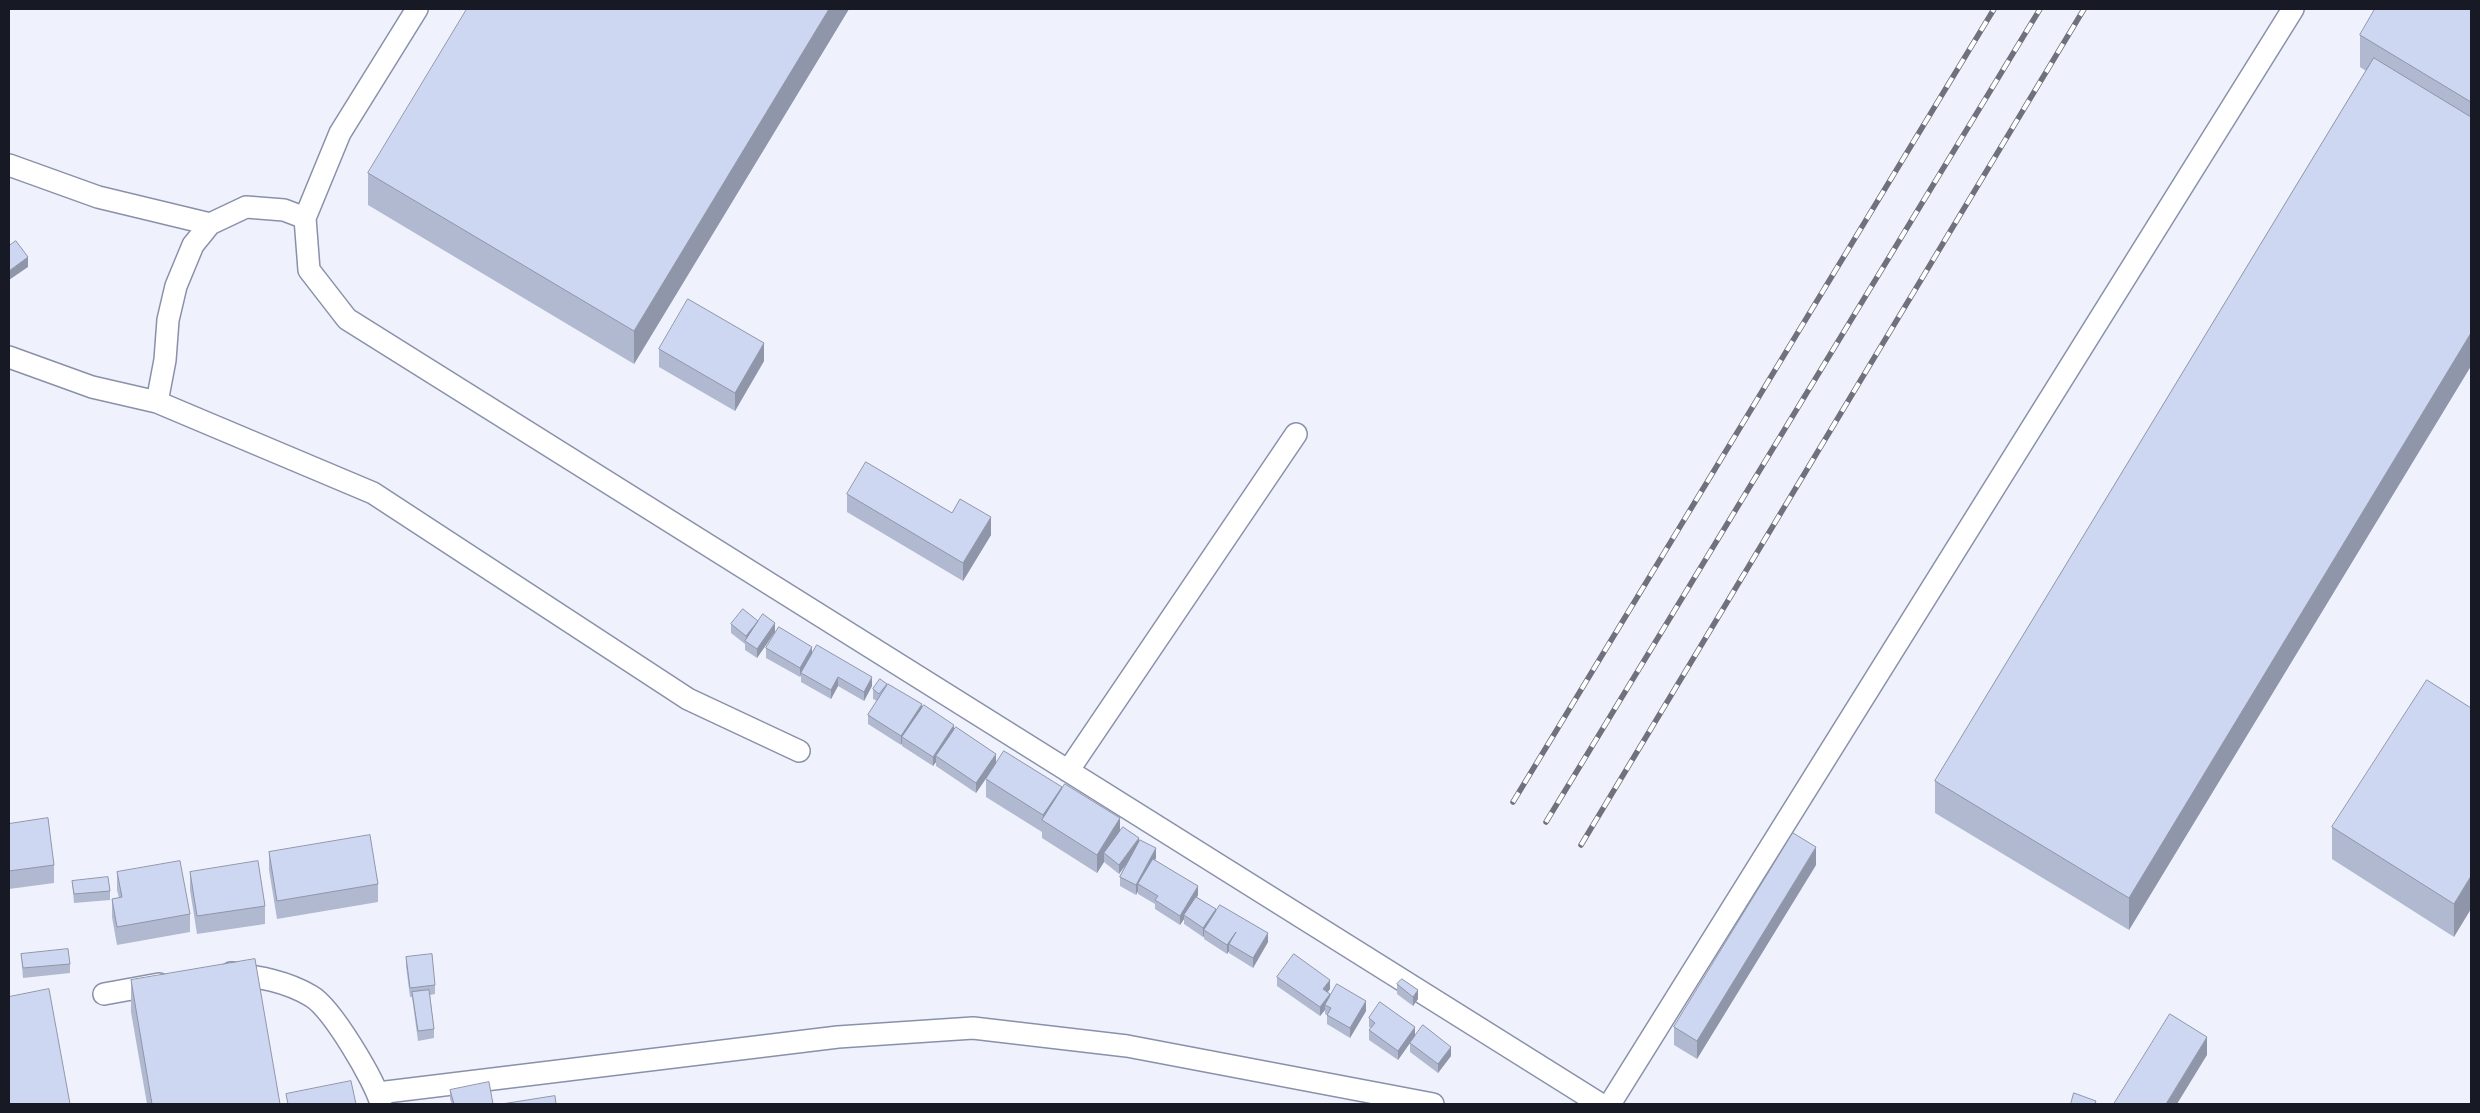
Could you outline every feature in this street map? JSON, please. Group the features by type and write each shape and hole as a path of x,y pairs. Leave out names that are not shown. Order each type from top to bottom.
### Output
{"lane":[{"path":"417,9 340,133 305,218 309,270 346,320 1600,1104"},
{"path":"1610,1104 2293,9"},
{"path":"9,166 98,197 210,224"},
{"path":"157,402 165,360 168,320 176,286 192,245 210,224 246,207 284,210 305,218"},
{"path":"9,357 92,387 157,402 373,493 688,699 799,750"},
{"path":"1068,771 1296,434"},
{"path":"213,974 222,972 272,979 313,997 346,1036 379,1098 838,1037 973,1028 1127,1046 1433,1104"},
{"path":"104,994 177,981"}],"building":[{"path":"467,9 829,9 634,331 368,173"},
{"path":"2375,9 2471,9 2471,102 2360,35"},
{"path":"2374,58 2471,117 2471,333 2129,898 1935,781"},
{"path":"16,241 28,257 9,271 9,246"},
{"path":"688,299 764,343 735,393 659,349"},
{"path":"866,462 952,513 960,499 991,517 963,563 847,494"},
{"path":"743,609 758,621 746,636 731,624"},
{"path":"763,614 775,623 757,649 745,641"},
{"path":"779,627 812,647 800,668 766,648"},
{"path":"817,645 872,677 864,692 838,677 831,690 801,673"},
{"path":"880,679 887,684 879,694 873,689"},
{"path":"2427,680 2471,708 2471,876 2454,904 2332,827"},
{"path":"888,684 922,704 901,736 868,715"},
{"path":"924,705 954,725 933,757 902,737"},
{"path":"956,727 996,754 976,783 936,756"},
{"path":"1004,751 1062,787 1043,815 986,779"},
{"path":"1065,784 1120,818 1097,855 1042,820"},
{"path":"48,818 54,865 9,871 9,824"},
{"path":"1123,827 1139,838 1119,865 1104,853"},
{"path":"1793,833 1816,847 1697,1041 1674,1027"},
{"path":"370,835 378,884 277,901 269,852"},
{"path":"1140,840 1156,848 1136,885 1120,877"},
{"path":"1153,859 1198,886 1180,916 1155,900 1158,896 1138,884"},
{"path":"180,861 190,914 117,927 112,899 122,897 117,872"},
{"path":"258,861 265,906 197,916 190,872"},
{"path":"108,877 110,891 74,894 72,881"},
{"path":"1196,897 1216,909 1203,928 1184,915"},
{"path":"1220,905 1268,933 1253,958 1229,944 1236,932 1227,945 1204,930"},
{"path":"68,949 70,964 23,968 21,954"},
{"path":"432,954 435,985 410,988 406,957"},
{"path":"1294,954 1330,980 1323,989 1330,994 1320,1007 1277,977"},
{"path":"255,959 280,1104 152,1104 131,980"},
{"path":"1402,979 1418,990 1413,997 1397,984"},
{"path":"1337,984 1366,1001 1350,1028 1327,1015 1331,1008 1325,1005"},
{"path":"49,989 70,1104 9,1104 9,997"},
{"path":"429,990 434,1029 418,1031 412,992"},
{"path":"1380,1002 1415,1027 1398,1051 1369,1030 1375,1023 1369,1018"},
{"path":"2170,1014 2207,1037 2166,1104 2114,1104"},
{"path":"1423,1025 1451,1047 1438,1064 1410,1043"},
{"path":"351,1081 356,1104 288,1104 286,1094"},
{"path":"489,1082 493,1104 454,1104 450,1090"},
{"path":"2074,1093 2096,1101 2095,1104 2071,1104"},
{"path":"555,1096 556,1104 502,1104"}],"railway":[{"path":"1513,802 1994,9"},
{"path":"1546,822 2040,9"},
{"path":"1581,845 2084,9"}]}
